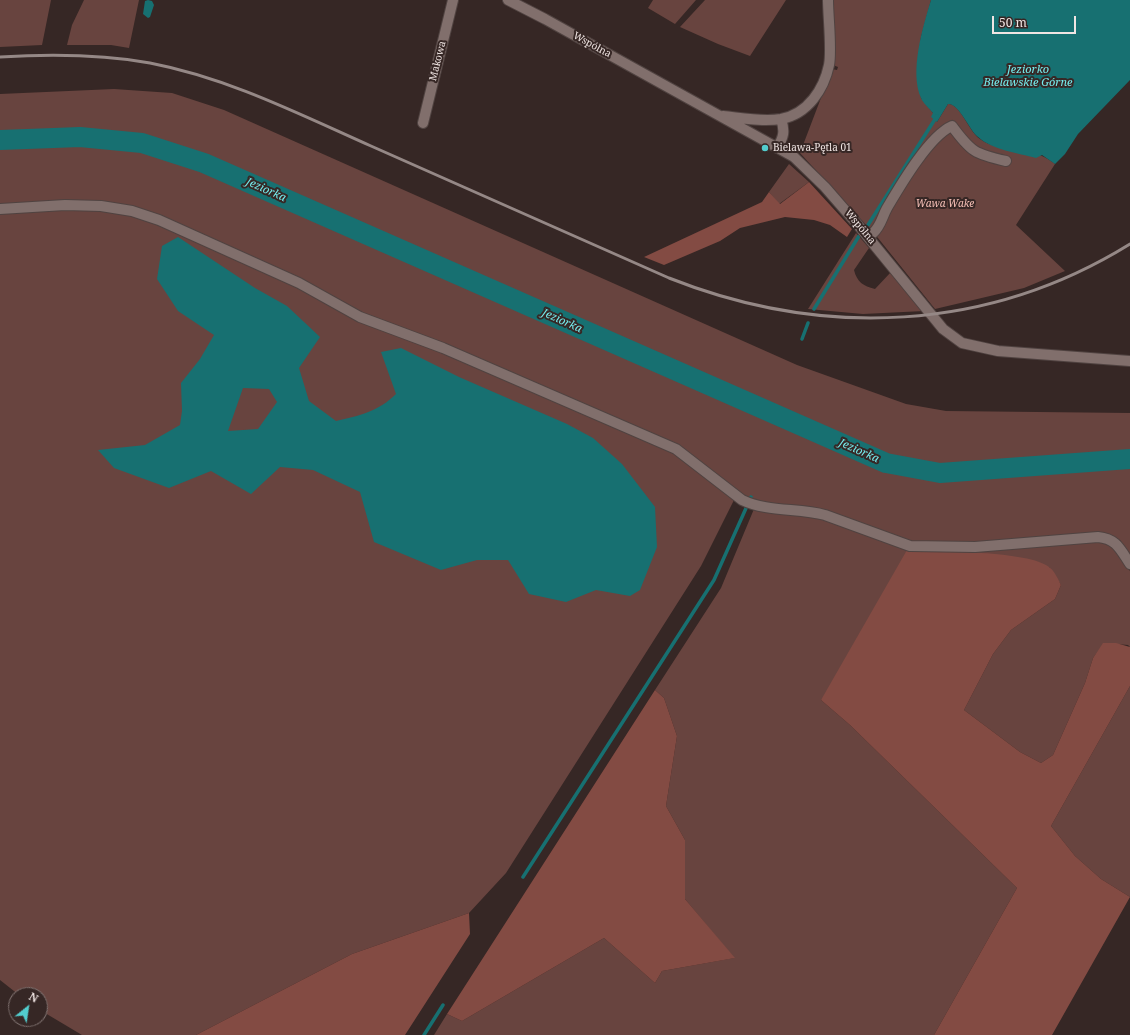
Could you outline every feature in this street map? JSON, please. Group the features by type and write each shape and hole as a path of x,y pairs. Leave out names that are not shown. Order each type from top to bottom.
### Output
{"street":[{"name":"Makowa","path":"423,123 454,0"},
{"name":"Wspólna","path":"508,0 794,157 825,187 868,236 942,329 962,343 990,350 1130,361"},
{"name":"Wspólna","path":"717,115 763,120 781,119 800,111 810,104 823,82 830,60 828,0"},
{"path":"777,148 784,137 784,128 781,119"},
{"path":"873,233 880,225 886,210 902,184 925,150 942,130 952,126 972,150 982,156 1006,160"},
{"path":"0,209 65,205 101,206 132,211 159,220 299,283 360,317 443,348 676,449 742,500 753,505 811,511 825,514 910,546 975,547 1098,537 1109,538 1115,542 1130,564"}],"green space":[{"path":"0,0 51,0 42,45 0,47"},
{"path":"84,0 139,0 129,48 111,45 67,45 72,25"},
{"path":"653,0 696,0 675,24 648,8"},
{"path":"705,0 786,0 750,56 680,27"},
{"name":"Wawa Wake","path":"830,0 931,0 921,37 918,58 921,98 933,113 937,122 948,104 952,105 957,108 980,139 995,146 1035,153 1055,164 1016,225 1065,271 1024,288 935,309 878,238 800,153 832,69 837,70 838,67 833,65"},
{"path":"114,89 172,93 224,110 797,365 906,404 946,411 1130,413 1130,555 1120,540 1109,542 1130,571 1130,647 1128,645 1104,643 1093,658 1085,683 1053,755 1041,763 1020,752 964,710 993,654 1011,630 1055,599 1061,585 1049,567 821,700 850,725 1017,888 934,1035 434,1035 447,1014 462,1021 604,938 655,983 662,971 734,958 685,899 685,840 666,806 677,736 664,698 655,690 721,588 754,509 734,500 701,566 506,873 469,913 352,954 196,1035 82,1035 48,1015 48,987 9,987 0,980 0,94"},
{"path":"789,164 809,182 779,204 769,192"},
{"path":"856,233 869,248 854,270 859,280 864,285 875,289 891,272 924,311 863,314 808,309"},
{"path":"1130,686 1130,897 1101,879 1075,856 1051,826"}],"shaded area":[{"path":"809,182 852,229 847,237 830,225 814,220 785,217 740,228 720,241 664,265 644,257 762,202 769,192 780,204"},
{"path":"907,550 1003,555 1039,562 1053,570 1061,585 1055,599 1011,630 993,654 964,710 1020,752 1041,763 1053,755 1085,683 1093,658 1103,643 1116,643 1130,647 1130,686 1051,826 1075,856 1101,879 1130,897 1052,1035 934,1035 1017,888 850,725 821,700"},
{"path":"655,690 664,698 677,736 666,806 685,840 685,899 735,958 662,971 655,983 604,938 462,1021 447,1014"},
{"path":"469,913 470,934 405,1035 196,1035 352,954"}],"water":[{"name":"Jeziorko Bielawskie Górne","path":"931,0 1130,0 1130,80 1078,134 1065,154 1055,164 1042,155 1036,158 1013,153 990,145 975,134 960,112 952,105 948,104 937,122 931,117 933,113 921,98 916,75 918,49"},
{"path":"145,1 152,1 154,5 150,17 148,18 143,14"},
{"path":"178,237 255,288 287,306 320,337 299,368 309,401 336,421 361,415 376,409 396,394 381,352 401,348 459,377 567,424 593,438 622,464 655,507 657,547 640,590 630,596 596,590 566,602 529,594 508,560 477,560 441,570 374,542 360,492 313,470 280,467 251,494 211,471 169,488 114,468 98,450 145,445 180,425 182,411 181,383 200,359 214,335 178,311 157,279 162,246","holes":["243,388 269,389 277,402 258,429 228,431"]}],"waterway":[{"path":"868,225 937,116"},
{"name":"Jeziorka","path":"0,140 80,137 142,143 204,163 886,463 940,473 1130,459"},
{"path":"814,309 859,236"},
{"path":"802,339 808,323"},
{"path":"523,877 714,580 751,497"},
{"path":"424,1035 443,1005"}],"railway":[{"path":"0,57 56,55 94,56 131,60 179,70 235,87 263,98 669,278 727,298 786,311 845,317 904,317 962,310 1020,295 1076,273 1130,244"}],"place":[{"name":"Bielawa-Pętla 01","path":"765,148"}]}
